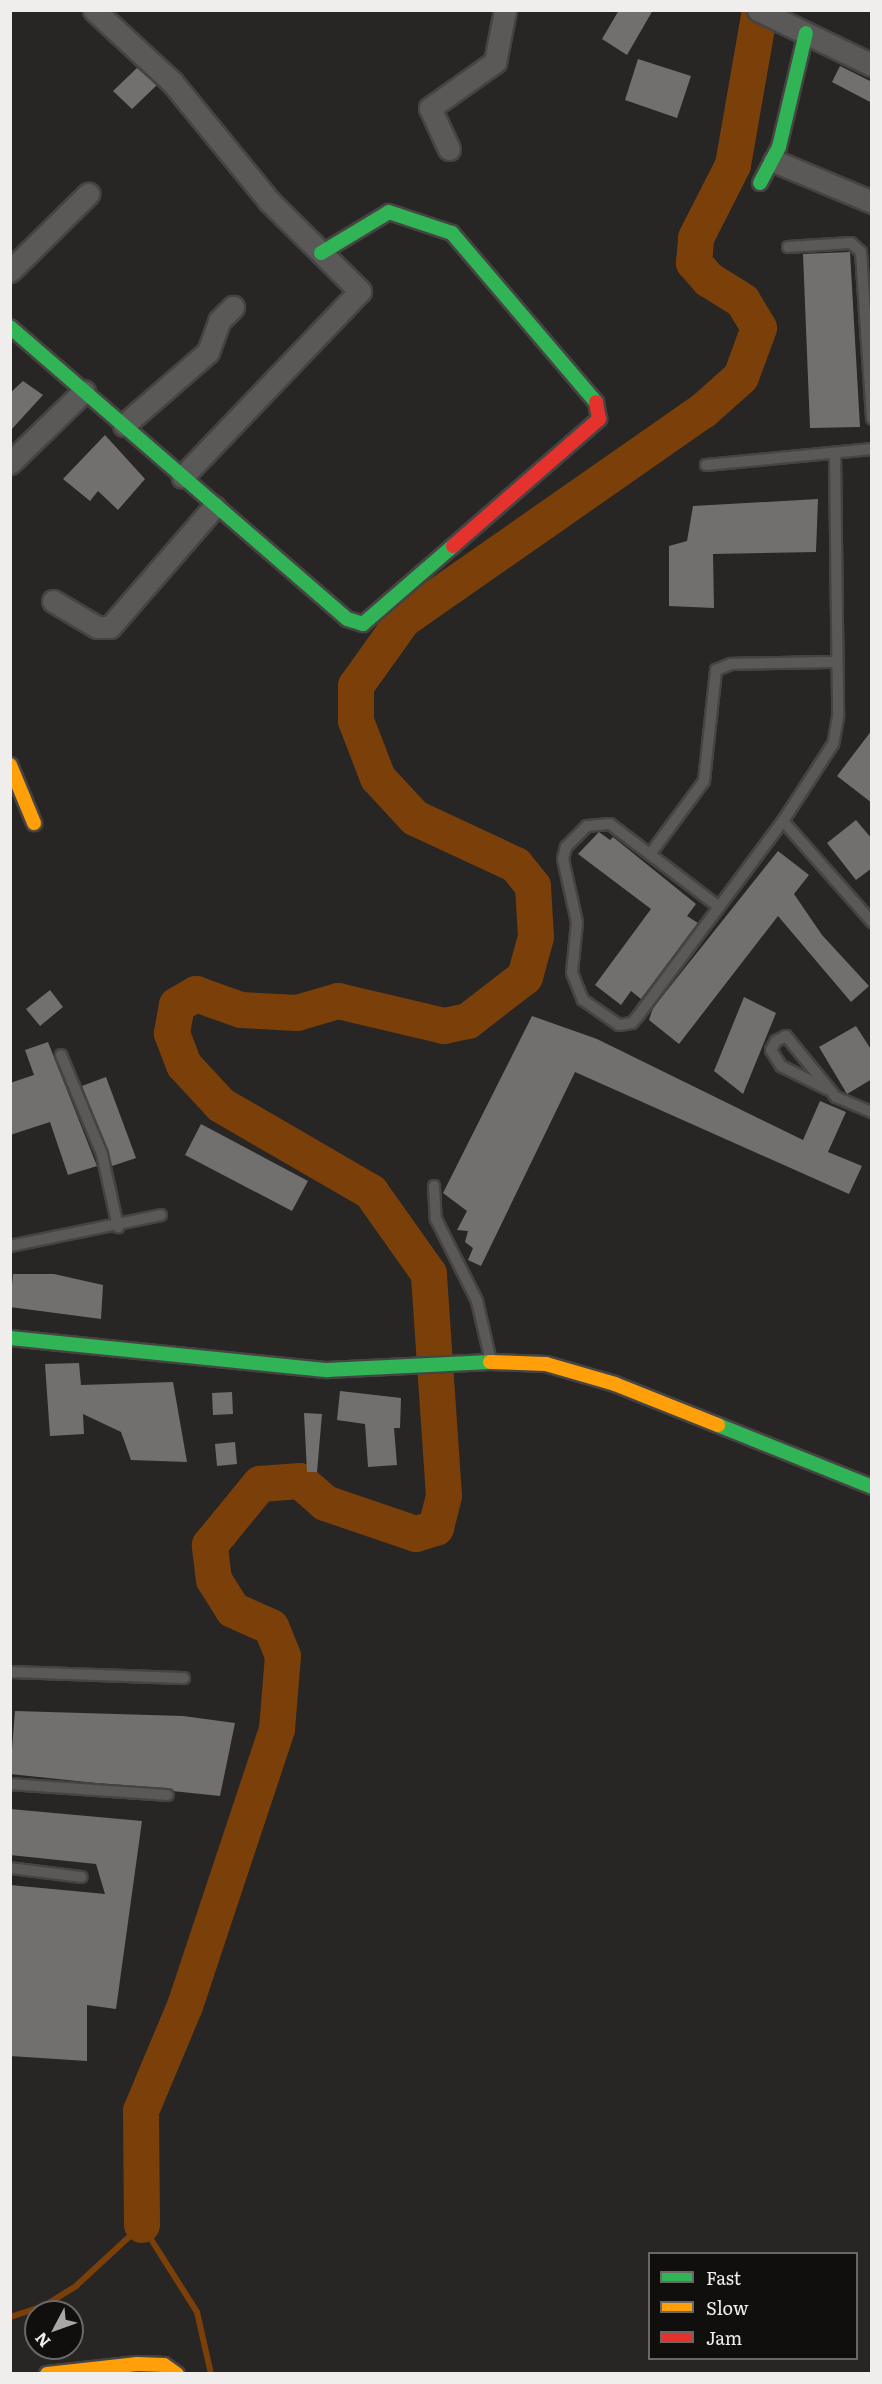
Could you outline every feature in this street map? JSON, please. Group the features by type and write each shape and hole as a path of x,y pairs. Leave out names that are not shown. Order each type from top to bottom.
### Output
{"street":[{"path":"94,10 172,82 269,201 360,291 182,477"},
{"path":"449,149 431,120 430,108 495,62 505,10"},
{"path":"758,10 782,18 872,65"},
{"path":"760,183 774,161 807,33"},
{"path":"774,161 872,202"},
{"path":"10,271 88,194"},
{"path":"10,327 124,425 214,507 347,619 363,624 599,419 598,402 452,233 389,212 321,253"},
{"path":"124,425 208,352 219,321 233,307"},
{"path":"10,463 84,391"},
{"path":"53,601 97,627 110,627 214,507"},
{"path":"10,765 34,823"},
{"path":"10,1338 327,1370 491,1362 546,1364 582,1373 872,1487"},
{"path":"47,2373 164,2364 177,2373"}],"lane":[{"path":"788,247 851,243 861,252 872,419"},
{"path":"706,465 834,455 872,448"},
{"path":"719,907 651,853 598,822 576,834 566,847 563,859 577,922 572,973 582,1000 619,1025 632,1023 719,907 783,821 833,744 837,662 834,455"},
{"path":"651,853 704,781 716,670 730,664 837,662"},
{"path":"783,821 872,922"},
{"path":"827,1089 792,1041 786,1036 776,1041 771,1050 781,1066 872,1112"},
{"path":"61,1055 102,1154 118,1227"},
{"path":"434,1186 436,1219 477,1301 491,1362"},
{"path":"10,1246 118,1227 161,1215"},
{"path":"10,1672 184,1678"},
{"path":"10,1784 168,1795"},
{"path":"10,1868 81,1876"}],"building":[{"path":"619,10 653,10 627,55 602,39"},
{"path":"638,59 691,76 677,118 625,100"},
{"path":"840,66 872,82 872,103 832,82"},
{"path":"137,68 157,85 132,109 113,91"},
{"path":"850,252 860,427 810,428 803,254"},
{"path":"23,381 43,395 10,431 10,393"},
{"path":"105,435 145,479 118,510 98,491 90,501 63,479"},
{"path":"818,499 816,552 713,554 714,608 669,606 669,546 687,541 693,506"},
{"path":"872,730 872,803 837,776"},
{"path":"856,820 872,839 872,868 856,880 827,843"},
{"path":"599,832 610,840 613,837 696,904 687,916 698,923 641,999 631,991 621,1005 595,985 651,909 578,854"},
{"path":"778,851 809,875 794,894 822,935 869,986 851,1002 778,916 679,1044 649,1020 653,1008"},
{"path":"50,990 63,1007 40,1026 26,1009"},
{"path":"744,997 776,1013 743,1094 714,1071"},
{"path":"532,1016 597,1039 803,1140 820,1101 846,1112 828,1152 862,1166 849,1194 575,1072 481,1266 468,1260 473,1248 465,1242 468,1231 457,1230 467,1211 443,1193"},
{"path":"856,1026 872,1051 872,1079 847,1094 819,1047"},
{"path":"48,1042 97,1166 68,1175 50,1122 10,1135 10,1083 34,1075 25,1050"},
{"path":"106,1077 136,1158 112,1166 82,1086"},
{"path":"201,1124 308,1181 292,1211 185,1155"},
{"path":"13,1274 54,1274 103,1285 101,1319 10,1307"},
{"path":"79,1363 81,1385 173,1382 187,1462 131,1460 121,1432 83,1414 84,1434 50,1436 45,1364"},
{"path":"340,1391 401,1398 400,1428 394,1428 397,1465 368,1467 365,1424 337,1420"},
{"path":"232,1392 233,1414 213,1415 212,1393"},
{"path":"304,1413 322,1414 317,1472 307,1472"},
{"path":"235,1442 237,1464 217,1466 215,1444"},
{"path":"15,1711 183,1716 235,1723 220,1796 10,1774"},
{"path":"10,1809 142,1821 116,2009 87,2005 87,2061 10,2056 10,1885 105,1894 96,1864 10,1855"}],"waterway":[{"path":"142,2225 141,2111 185,2006 277,1729 283,1656 271,1627 233,1610 214,1580 210,1545 260,1484 300,1481 325,1503 416,1534 436,1528 444,1496 429,1274 371,1192 221,1105 184,1065 172,1033 177,1005 196,994 241,1010 297,1013 338,1001 444,1026 468,1021 525,977 536,937 533,886 516,865 415,818 378,778 356,721 356,686 403,620 703,411 741,377 759,328 743,301 709,280 694,263 696,238 733,165 760,10"},
{"path":"10,2317 44,2306 77,2285 142,2225 197,2312 211,2374"}],"traffic: fast":[{"path":"760,183 779,147 806,33"},
{"path":"321,253 389,212 452,233 596,402"},
{"path":"10,327 347,619 363,624 453,546"},
{"path":"10,1338 327,1370 490,1362"},
{"path":"718,1425 872,1487"}],"traffic: slow":[{"path":"10,765 34,823"},
{"path":"490,1362 546,1364 615,1384 718,1425"},
{"path":"47,2374 137,2364 164,2365 177,2374"}],"traffic: jam":[{"path":"453,546 599,419 596,402"}]}
